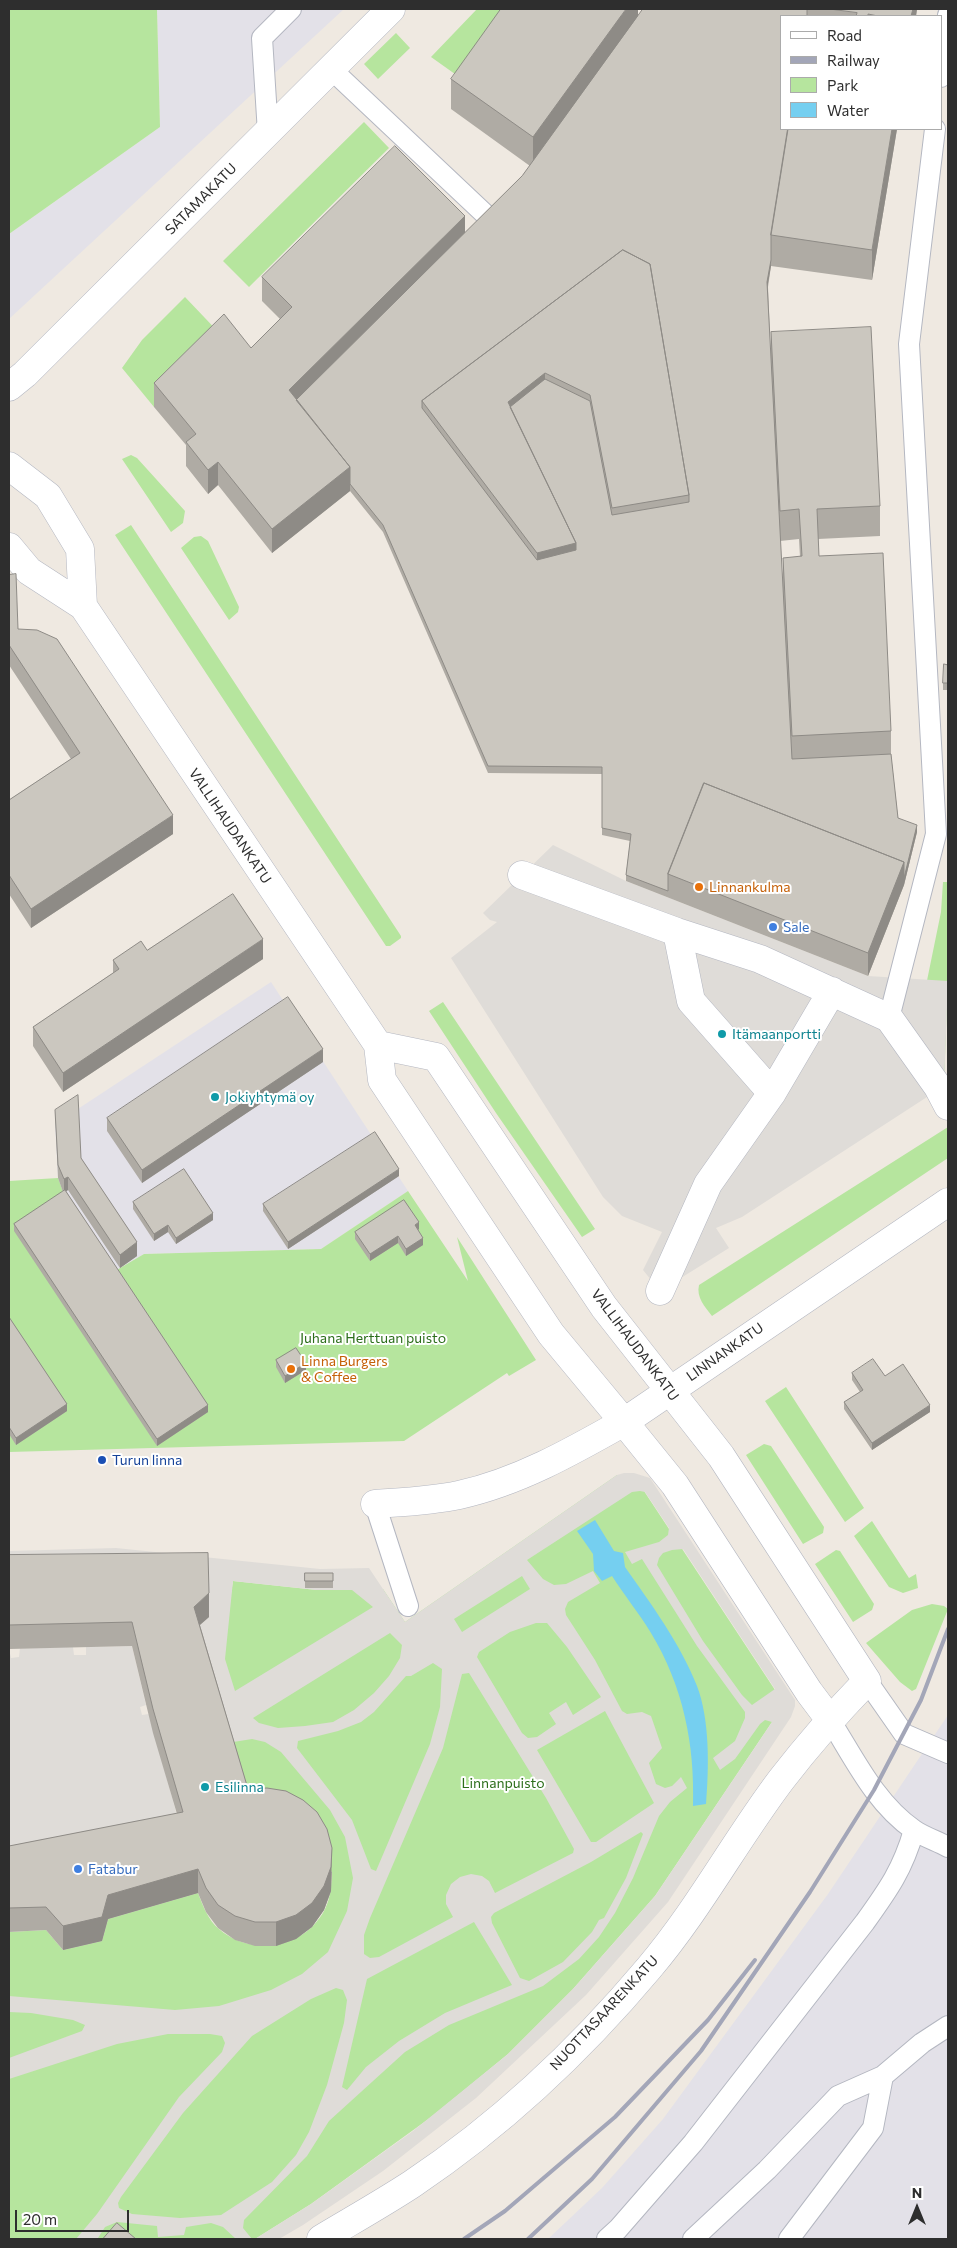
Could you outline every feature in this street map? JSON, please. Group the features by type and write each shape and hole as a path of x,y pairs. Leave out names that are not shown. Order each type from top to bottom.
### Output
{"street":[{"name":"SATAMAKATU","path":"9,387 25,374 391,9"},
{"path":"9,466 48,496 80,549 83,606"},
{"name":"VALLIHAUDANKATU","path":"9,547 29,571 83,606 378,1045 382,1080 551,1334 675,1485 809,1692 830,1720"},
{"path":"522,875 677,932 760,958 888,1018 938,1087 948,1106"},
{"path":"677,932 692,1001 772,1093"},
{"path":"660,1291 708,1184 772,1093 832,991"},
{"name":"VALLIHAUDANKATU","path":"378,1045 436,1057 604,1307 721,1456 867,1681"},
{"name":"LINNANKATU","path":"374,1504 433,1499 488,1487 516,1477 568,1453 624,1422 948,1202"},
{"name":"NUOTTASAARENKATU","path":"320,2239 413,2183 429,2171 500,2117 578,2045 650,1967 700,1900 781,1780 830,1720 867,1681"}],"lane":[{"path":"268,132 262,38 291,9"},
{"path":"942,68 948,15"},
{"path":"331,70 488,217"},
{"path":"888,1018 936,834 909,344 934,130"},
{"path":"374,1504 408,1606"},
{"path":"867,1681 904,1734 948,1753"},
{"path":"830,1720 874,1790 887,1807 914,1830 948,1847"},
{"path":"607,2239 618,2229 693,2143 865,1922 892,1885 906,1858 914,1830"},
{"path":"693,2239 767,2170 838,2096 884,2076 922,2043 948,2026"},
{"path":"789,2239 873,2128 884,2076"}],"shaded area":[{"path":"157,9 344,9 9,319 9,234 160,127"},
{"name":"Itämaanportti","path":"553,845 626,881 868,976 948,981 944,1086 742,1217 716,1228 729,1248 660,1291 643,1270 662,1232 622,1216 603,1197 451,958 497,922 490,920 483,913"},
{"path":"271,982 408,1191 321,1249 144,1254 115,1271 65,1197 58,1178 55,1124"},
{"path":"634,1473 650,1478 795,1700 791,1717 668,1902 586,1995 476,2098 383,2171 303,2225 279,2239 255,2239 311,2204 413,2131 508,2054 573,1989 655,1896 772,1722 765,1720 760,1724 735,1759 720,1770 713,1758 735,1741 745,1718 745,1712 697,1646 642,1559 632,1564 625,1552 659,1542 668,1535 669,1528 645,1492 640,1491 632,1492 527,1560 543,1579 554,1585 566,1584 593,1571 600,1583 568,1602 565,1609 566,1615 595,1660 622,1711 627,1714 642,1712 651,1716 662,1748 649,1763 656,1784 665,1788 672,1786 681,1777 687,1788 670,1802 659,1816 633,1878 615,1913 599,1937 579,1959 543,1986 449,2025 405,2052 329,2121 307,2156 244,2220 243,2228 252,2239 236,2239 223,2227 211,2223 186,2227 184,2235 158,2237 157,2226 117,2222 105,2227 99,2239 76,2239 97,2214 179,2097 222,2052 225,2043 222,2036 210,2034 168,2034 117,2044 9,2079 9,2058 82,2031 85,2025 73,2020 31,2013 9,2012 9,1996 175,2010 219,2006 271,1990 302,1974 328,1952 347,1911 353,1878 345,1837 330,1810 281,1752 265,1742 252,1739 227,1743 194,1630 9,1579 9,1551 116,1548 320,1569 369,1568 405,1622 617,1475","holes":["683,1549 775,1689 752,1705 742,1695 703,1641 657,1565 663,1553","522,1576 530,1589 462,1632 454,1619","233,1581 317,1590 352,1590 373,1607 235,1691 225,1659","536,1623 547,1623 567,1647 601,1697 573,1715 566,1702 549,1713 556,1724 537,1737 528,1738 522,1733 477,1657 479,1652 510,1632","390,1633 402,1645 400,1658 389,1676 374,1693 354,1710 333,1722 278,1728 259,1723 253,1718","433,1663 442,1669 440,1707 430,1744 376,1871 371,1869 352,1820 297,1748 298,1741 338,1731 361,1722 374,1712 406,1676 411,1676","469,1673 546,1798 574,1849 573,1853 495,1893 489,1881 482,1876 471,1874 460,1877 451,1884 446,1895 446,1904 453,1917 379,1957 370,1958 364,1954 364,1935 443,1748 462,1674","605,1711 654,1803 596,1842 591,1842 537,1750","641,1832 643,1834 626,1878 604,1918 599,1920 592,1932 563,1962 529,1981 520,1978 492,1923 491,1917 494,1913 591,1862","474,1922 512,1985 445,2013 399,2041 366,2067 347,2090 342,2087 367,1979","336,1988 343,1990 347,2000 344,2023 327,2085 309,2132 296,2155 272,2182 221,2215 180,2218 132,2214 119,2208 118,2203 121,2197 183,2113 252,2036 311,1999"]},
{"path":"132,1646 146,1705 140,1707 142,1715 149,1714 178,1819 9,1870 9,1649 11,1658 19,1657 20,1648 73,1647 74,1655 86,1655 86,1647"},
{"path":"948,1715 948,2239 548,2239 602,2188 663,2119 828,1894"}],"green space":[{"path":"9,9 157,9 160,127 9,234"},
{"path":"477,9 523,9 469,84 431,57"},
{"path":"396,33 410,48 378,79 364,64"},
{"path":"364,122 389,148 249,287 223,261"},
{"path":"185,297 224,338 154,407 122,368 142,340"},
{"path":"131,455 137,458 185,511 183,523 171,532 122,459"},
{"path":"131,525 401,936 390,946 386,946 115,535"},
{"path":"201,536 208,541 239,607 238,612 229,620 181,548 194,537"},
{"path":"943,882 948,882 948,970 944,1086 922,1005 941,912"},
{"path":"443,1002 595,1229 582,1237 496,1113 429,1011"},
{"path":"948,1127 948,1158 712,1316 700,1298 699,1285"},
{"name":"Juhana Herttuan puisto","path":"58,1178 65,1197 115,1271 144,1254 321,1249 408,1191 468,1281 457,1237 536,1360 509,1376 507,1373 404,1441 9,1452 9,1181"},
{"path":"786,1387 864,1508 845,1522 765,1401"},
{"path":"764,1444 771,1446 824,1527 823,1533 803,1544 746,1455"},
{"name":"Linnanpuisto","path":"617,1475 642,1488 775,1690 772,1722 655,1896 573,1989 508,2054 434,2115 311,2204 255,2239 9,2239 9,1932 46,1930 63,1950 102,1941 108,1919 198,1893 206,1912 219,1929 232,1938 261,1946 291,1940 304,1933 316,1922 327,1904 332,1872 248,1813 214,1702 233,1581 317,1590 383,1589 405,1622"},
{"path":"872,1521 909,1578 916,1574 918,1588 903,1593 889,1587 854,1536"},
{"path":"836,1550 840,1551 874,1604 872,1610 853,1622 815,1564"},
{"path":"932,1604 944,1606 948,1609 916,1689 912,1691 900,1682 866,1643 912,1610"}],"water":[{"path":"595,1520 614,1551 623,1553 625,1567 674,1639 697,1686 704,1714 708,1744 706,1804 693,1806 692,1760 685,1716 679,1695 662,1653 612,1576 602,1581 594,1571 593,1554 577,1531"}],"building":[{"path":"501,9 626,9 533,137 451,79"},
{"path":"643,9 807,9 807,15 780,15 780,130 788,130 771,235 771,260 767,282 792,759 891,754 898,818 917,825 904,878 904,862 704,783 668,874 668,891 626,875 631,834 602,828 602,767 488,766 383,525 350,484 350,467 296,400 522,176","holes":["623,250 650,264 689,502 612,515 590,401 545,379 510,407 576,543 576,550 537,560 422,408 422,401"]},
{"path":"830,9 913,9 911,15 856,15 857,13"},
{"path":"788,130 892,130 872,250 771,235"},
{"path":"395,146 465,216 289,390 350,467 272,529 218,462 208,470 186,442 196,434 154,383 224,314 251,348 292,307 262,277"},
{"path":"623,250 650,264 689,495 612,508 590,395 545,373 508,402 576,543 537,553 422,401"},
{"path":"871,327 880,506 817,509 819,556 883,553 891,731 792,736 783,558 802,556 799,509 780,511 771,332"},
{"path":"16,574 18,629 37,630 57,639 173,815 31,909 9,875 9,800 80,753 9,645 9,575"},
{"path":"944,664 948,665 948,683 943,683"},
{"path":"704,783 904,862 868,953 668,874"},
{"path":"233,894 263,939 63,1073 33,1027 119,969 113,960 141,941 147,950"},
{"name":"Jokiyhtymä oy","path":"288,997 323,1049 142,1170 107,1118"},
{"path":"78,1095 81,1158 137,1242 120,1255 68,1177 64,1179 58,1165 55,1110"},
{"path":"375,1132 399,1169 288,1242 263,1204"},
{"path":"184,1169 213,1213 176,1238 168,1225 154,1234 133,1202"},
{"path":"65,1190 208,1405 157,1439 14,1224"},
{"path":"404,1200 419,1222 415,1225 423,1238 406,1249 398,1236 370,1254 355,1232"},
{"path":"9,1317 67,1404 16,1438 9,1427"},
{"path":"296,1348 306,1363 285,1376 276,1360"},
{"path":"873,1359 885,1376 903,1364 930,1405 872,1443 844,1402 863,1390 852,1373"},
{"path":"208,1553 209,1593 194,1607 248,1789 267,1788 286,1791 303,1800 317,1812 327,1829 332,1848 331,1867 324,1886 312,1903 296,1915 276,1922 255,1922 235,1916 218,1905 206,1888 198,1869 108,1895 102,1917 63,1926 46,1907 9,1908 9,1846 183,1812 153,1709 132,1622 9,1625 9,1555"},
{"path":"305,1573 333,1573 333,1581 305,1581"},
{"path":"117,2223 136,2239 103,2239"}],"railway":[{"path":"528,2239 592,2179 701,2051 810,1892 874,1790 921,1700 948,1629"},
{"path":"464,2239 505,2211 615,2117 708,2020 755,1960"}],"place":[{"name":"Linnankulma","path":"699,887"},
{"name":"Sale","path":"773,927"},
{"name":"Itämaanportti","path":"722,1034"},
{"name":"Jokiyhtymä oy","path":"215,1097"},
{"name":"Linna Burgers & Coffee","path":"291,1369"},
{"name":"Turun linna","path":"102,1460"},
{"name":"Esilinna","path":"205,1787"},
{"name":"Fatabur","path":"78,1869"}]}
